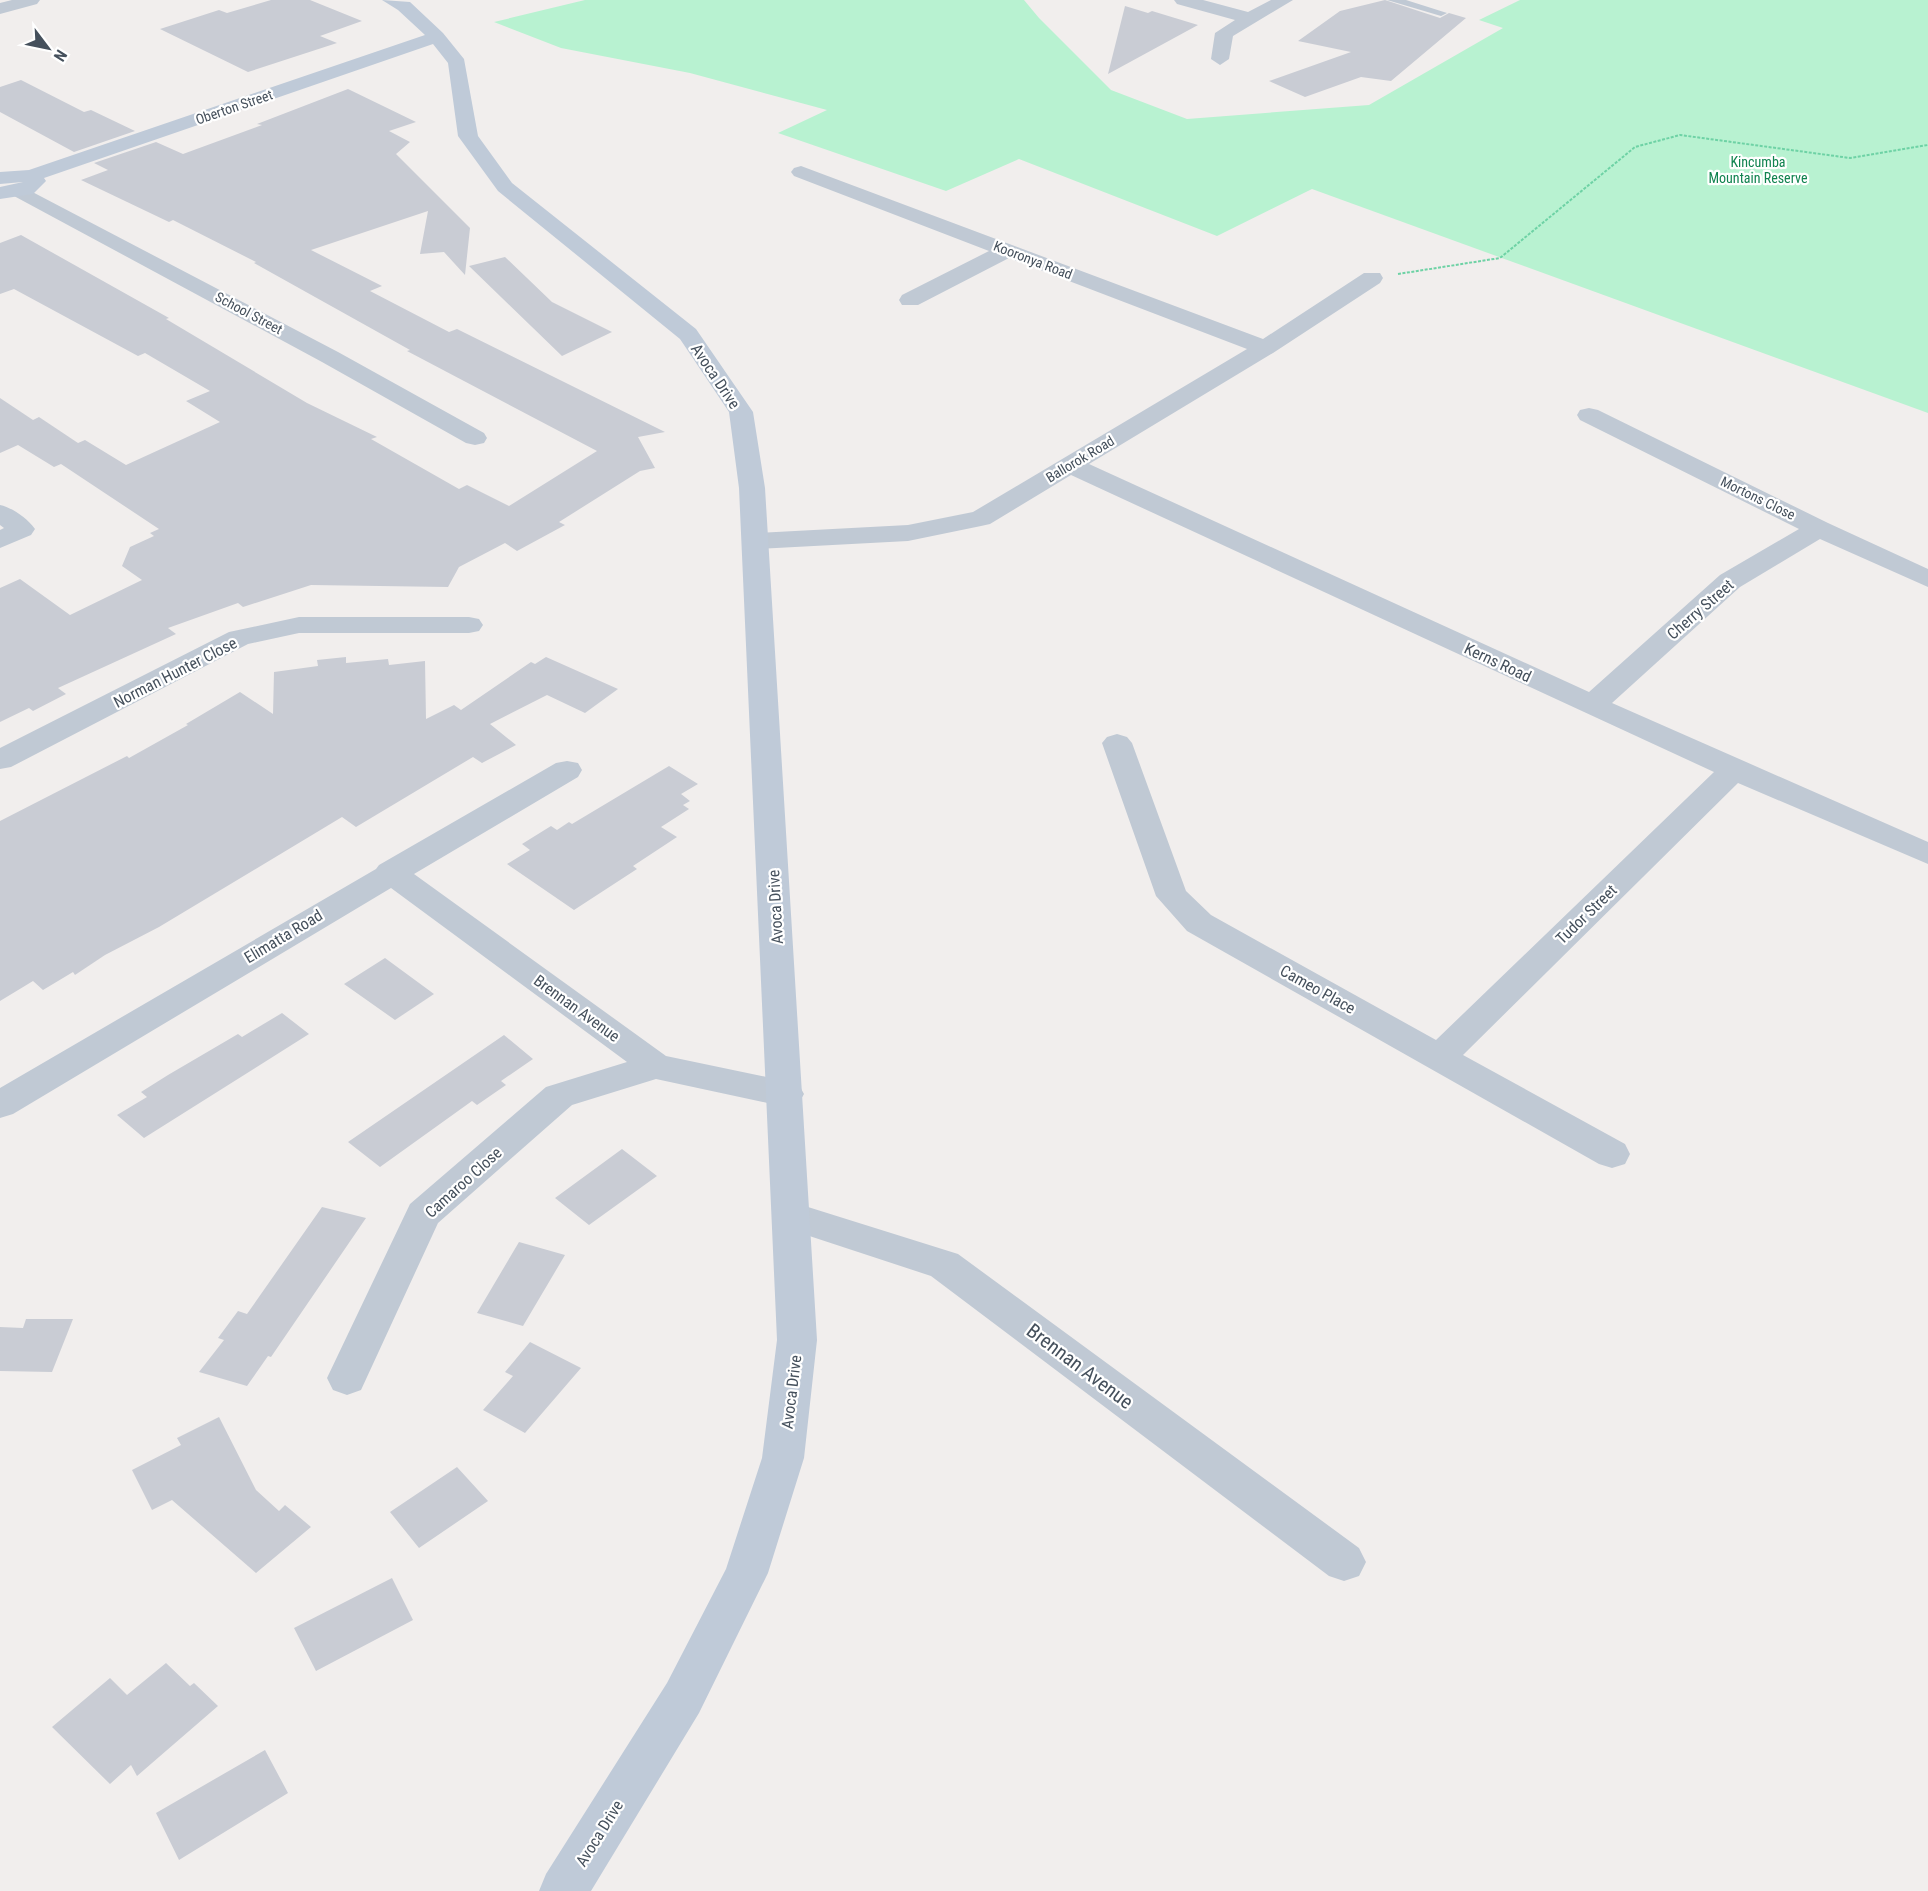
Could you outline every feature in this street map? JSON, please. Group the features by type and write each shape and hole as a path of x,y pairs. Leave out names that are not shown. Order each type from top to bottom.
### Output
{"main road":[{"name":"Avoca Drive","path":"400,2 437,37 457,63 468,136 505,187 688,334 741,412 752,488 786,1094 797,1340 783,1458 746,1573 683,1698 563,1891"},
{"name":"Oberton Street","path":"0,178 16,175 17,187 437,37"}],"street":[{"path":"0,9 31,0"},
{"path":"1183,0 1248,18"},
{"path":"1220,59 1224,33 1284,0"},
{"name":"Kooronya Road","path":"801,172 1265,348"},
{"name":"School Street","path":"17,187 475,438"},
{"path":"910,300 1008,250"},
{"name":"Ballorok Road","path":"755,541 908,533 981,518 1265,348 1372,278"},
{"name":"Mortons Close","path":"1589,415 1819,529 1928,579"},
{"name":"Kerns Road","path":"1070,465 1734,770 1928,854"},
{"path":"0,513 22,529 0,540"},
{"name":"Cherry Street","path":"1592,705 1730,580 1819,529"},
{"name":"Norman Hunter Close","path":"0,760 239,638 298,625 469,625"},
{"name":"Cameo Place","path":"1117,743 1172,896 1199,923 1612,1154"},
{"name":"Elimatta Road","path":"0,1105 390,872 567,770"},
{"name":"Tudor Street","path":"1439,1058 1734,770"},
{"name":"Brennan Avenue","path":"390,872 656,1066 786,1094"},
{"name":"Camaroo Close","path":"347,1378 423,1214 559,1096 656,1066"},
{"name":"Brennan Avenue","path":"792,1216 944,1265 1344,1562"}],"lane":[{"path":"1393,0 1441,13"}],"path":[{"path":"1372,278 1500,258 1635,147 1680,135 1850,158 1928,146"}],"green space":[{"name":"Kincumba Mountain Reserve","path":"585,0 1024,0 1111,90 1187,119 1369,105 1503,28 1479,20 1520,0 1928,0 1928,413 1312,189 1217,236 1019,159 946,191 778,133 827,110 690,73 561,48 494,22"}],"building":[{"path":"271,0 310,0 362,21 320,36 337,43 248,72 160,29 219,10 227,13"},
{"path":"1385,0 1440,18 1449,13 1466,18 1391,81 1361,77 1305,97 1269,81 1351,52 1298,41 1340,11"},
{"path":"1125,6 1148,13 1152,11 1198,25 1108,74"},
{"path":"21,80 84,112 91,110 135,131 74,152 0,112 0,87"},
{"path":"348,89 416,122 389,131 410,142 396,154 470,228 465,275 444,252 420,254 428,211 311,250 382,286 370,291 449,332 457,329 665,432 638,437 655,468 640,471 559,522 565,525 517,551 505,543 459,567 448,587 311,585 243,607 238,603 168,628 176,634 58,688 66,694 33,711 29,708 0,722 0,588 20,579 70,615 142,580 122,566 130,547 154,536 150,533 159,529 61,464 54,467 18,445 0,453 0,398 33,420 39,417 78,443 85,440 126,465 220,422 186,401 210,391 145,353 138,356 14,289 0,294 0,243 21,235 169,318 166,319 307,403 377,437 371,439 459,489 467,485 509,506 597,451 407,351 410,350 254,263 256,262 173,220 169,222 81,180 108,170 94,163 156,142 183,154 262,125 257,124"},
{"path":"505,257 552,302 612,332 562,356 469,266"},
{"path":"346,657 346,663 388,659 389,665 425,661 426,719 454,705 461,710 531,662 535,664 546,657 618,689 585,713 547,695 490,724 516,745 482,763 473,757 356,827 342,817 159,927 105,955 75,975 73,972 43,990 33,981 0,1001 0,821 127,756 129,758 240,692 273,714 274,672 318,666 317,660"},
{"path":"669,766 698,784 681,794 690,801 683,805 689,809 661,827 677,837 633,866 637,869 574,910 507,864 530,850 522,844 551,826 557,830 569,822 572,824"},
{"path":"385,958 434,994 395,1020 344,984"},
{"path":"282,1013 309,1034 144,1138 117,1115 147,1097 141,1092 168,1075 238,1034 242,1037"},
{"path":"504,1035 533,1059 501,1081 506,1085 477,1105 472,1101 380,1167 348,1142"},
{"path":"622,1149 657,1176 589,1225 555,1198"},
{"path":"322,1207 366,1218 271,1357 268,1356 247,1386 199,1372 224,1340 218,1338 238,1311 247,1314"},
{"path":"519,1242 565,1255 523,1326 477,1313"},
{"path":"26,1319 73,1319 52,1372 0,1371 0,1327 23,1328"},
{"path":"530,1342 581,1368 525,1433 483,1410 513,1376 505,1372"},
{"path":"219,1417 256,1490 279,1511 285,1505 311,1527 256,1573 172,1500 152,1510 132,1470 181,1445 177,1438"},
{"path":"457,1467 488,1501 419,1548 390,1512"},
{"path":"392,1578 413,1620 316,1671 294,1628"},
{"path":"166,1663 190,1686 194,1683 218,1706 137,1776 131,1765 110,1784 52,1727 110,1678 127,1695"},
{"path":"265,1750 288,1793 179,1860 156,1813"}]}
